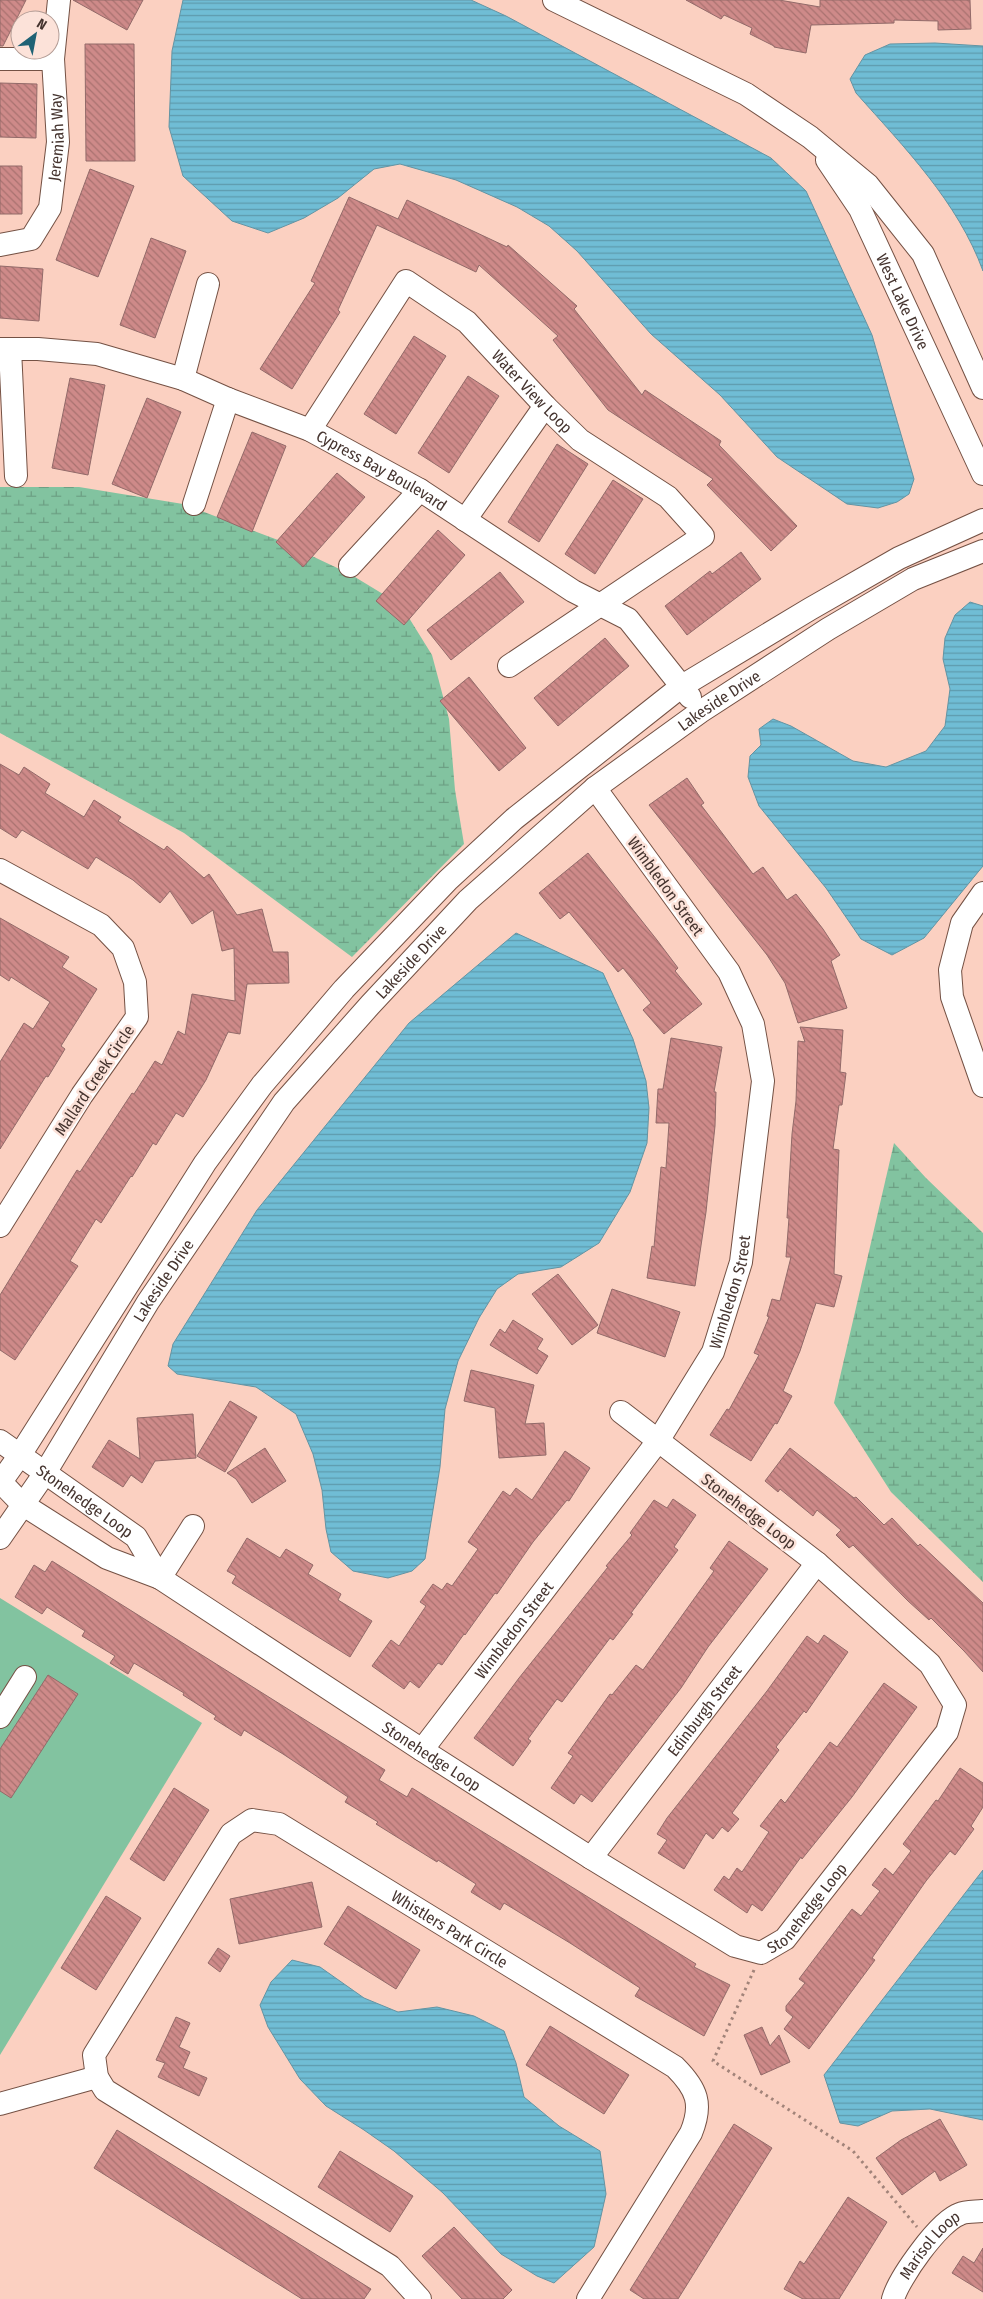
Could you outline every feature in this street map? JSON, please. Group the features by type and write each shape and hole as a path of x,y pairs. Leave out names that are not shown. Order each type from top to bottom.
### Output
{"street":[{"name":"West Lake Drive","path":"554,0 746,94 810,137 868,185 923,254 983,388"},
{"name":"Jeremiah Way","path":"0,245 31,239 50,208 58,142 53,60"},
{"name":"West Lake Drive","path":"810,137 860,209 983,474"},
{"name":"Water View Loop","path":"310,430 406,281 467,322 545,406 580,440 668,497 703,536 600,603"},
{"path":"183,379 208,284"},
{"name":"Cypress Bay Boulevard","path":"5,349 38,348 97,354 183,379 228,399 310,430 420,490 573,591 600,603 628,619 682,686 700,712"},
{"path":"5,349 16,476"},
{"path":"194,504 228,399"},
{"path":"465,520 545,406"},
{"path":"350,566 420,490"},
{"name":"Lakeside Drive","path":"0,1482 20,1455 205,1163 262,1085 332,1004 448,880 514,819 682,686 899,558 983,520"},
{"name":"Lakeside Drive","path":"0,1538 45,1473 148,1302 284,1102 370,1005 468,900 595,788 700,712 828,628 913,579 983,551"},
{"path":"508,666 600,603"},
{"name":"Wimbledon Street","path":"422,1750 658,1441 712,1352 741,1262 763,1081 752,1024 729,972 595,788"},
{"name":"Mallard Creek Circle","path":"0,870 101,926 123,948 135,982 136,1017 82,1095 0,1226"},
{"path":"983,894 962,923 950,970 952,997 983,1086"},
{"name":"Stonehedge Loop","path":"0,1482 22,1504 107,1558 160,1578 422,1750 592,1858 735,1946 761,1953 785,1939 797,1924 947,1732 955,1705 930,1664 818,1563 621,1412"},
{"path":"0,1441 20,1455"},
{"name":"Stonehedge Loop","path":"20,1455 136,1537 160,1578"},
{"path":"160,1578 193,1526"},
{"name":"Edinburgh Street","path":"592,1858 818,1563"},
{"path":"0,1717 25,1677"},
{"name":"Whistlers Park Circle","path":"97,2077 94,2054 231,1834 252,1820 279,1824 675,2067 694,2088 697,2112 690,2133 588,2299"},
{"path":"0,2104 97,2077 105,2090 390,2266 420,2299"},
{"name":"Marisol Loop","path":"893,2299 896,2289 928,2240 959,2214 983,2211"}],"path":[{"path":"761,1953 713,2061 853,2151 928,2240"}],"green space":[{"path":"0,487 79,487 183,504 278,540 350,574 401,605 432,655 449,719 455,790 464,844 352,957 184,833 0,733"},
{"path":"894,1143 926,1178 983,1233 983,1582 891,1492 834,1403"},
{"path":"0,1598 202,1723 0,2055"}],"water":[{"path":"183,0 471,0 506,16 771,158 806,191 872,335 914,479 909,494 897,502 878,508 847,504 777,457 720,395 651,334 577,251 549,226 517,207 456,180 400,164 374,169 338,198 304,218 268,233 232,221 183,176 169,127 172,51"},
{"path":"935,43 983,46 983,271 959,222 944,199 911,155 856,93 850,79 865,55 890,44"},
{"path":"970,602 983,606 983,866 924,938 892,955 861,939 826,888 759,806 748,777 750,756 761,745 759,729 773,719 791,726 853,761 886,767 926,751 945,726 950,689 943,659 945,638 955,615"},
{"path":"516,933 603,973 633,1039 646,1081 649,1108 647,1143 630,1192 599,1243 561,1267 518,1274 497,1289 479,1318 458,1361 445,1409 440,1467 425,1559 412,1571 388,1578 353,1571 331,1552 326,1529 322,1490 313,1454 296,1414 256,1387 177,1374 168,1366 173,1344 257,1210 409,1023"},
{"path":"983,1870 983,2120 930,2109 892,2111 858,2126 840,2123 824,2075"},
{"path":"292,1960 320,1967 364,1998 398,2012 437,2007 474,2016 504,2031 516,2063 524,2097 559,2126 600,2151 606,2194 594,2247 554,2283 537,2276 501,2254 443,2193 394,2151 326,2106 300,2079 268,2027 260,2005 271,1982"}],"building":[{"path":"0,0 26,0 21,10 10,10 10,32 3,46 0,46"},
{"path":"73,0 143,0 127,30"},
{"path":"686,0 779,0 820,7 820,0 970,0 971,29 938,30 938,21 894,20 894,23 811,25 806,53 774,47 750,34 752,28 724,15 721,19"},
{"path":"85,44 134,44 135,161 86,161"},
{"path":"0,83 37,84 36,138 0,137"},
{"path":"0,166 22,166 22,214 0,214"},
{"path":"90,169 134,186 98,277 56,260"},
{"path":"349,197 398,219 407,200 507,247 508,245 577,306 574,309 642,395 645,390 721,441 719,445 797,526 771,551 707,485 713,479 608,410 553,340 558,336 479,265 476,272 377,225 338,310 340,312 292,389 260,369 315,283 311,281"},
{"path":"151,238 186,251 155,338 120,325"},
{"path":"0,266 43,269 39,321 0,318"},
{"path":"414,336 446,356 396,434 364,414"},
{"path":"468,376 499,396 449,473 418,453"},
{"path":"70,378 105,385 88,475 52,468"},
{"path":"147,398 181,412 147,498 112,484"},
{"path":"252,432 286,446 252,532 217,517"},
{"path":"557,444 588,464 539,542 508,522"},
{"path":"337,473 365,497 303,567 276,542"},
{"path":"613,480 643,499 595,574 565,554"},
{"path":"438,530 465,555 404,625 376,601"},
{"path":"741,552 761,579 687,635 665,606 710,571 712,574"},
{"path":"500,572 524,602 451,660 427,630"},
{"path":"605,638 629,666 558,726 534,698"},
{"path":"469,677 526,748 499,771 440,701"},
{"path":"0,764 19,775 24,767 50,784 45,793 84,817 94,800 121,817 118,821 164,850 167,846 204,878 209,874 237,915 262,909 273,952 288,952 289,983 247,984 240,1034 228,1032 206,1080 183,1117 176,1113 156,1145 153,1143 101,1223 96,1219 70,1261 78,1266 15,1360 0,1350 0,1295 77,1170 80,1172 155,1061 162,1065 178,1031 185,1035 192,994 235,1001 234,948 222,951 213,910 192,924 170,891 160,903 133,880 96,857 88,869 22,830 16,838 0,828"},
{"path":"687,778 704,803 701,805 753,874 763,867 787,900 796,894 823,929 840,955 831,961 847,1008 798,1023 785,983 767,955 649,805"},
{"path":"588,853 657,940 678,968 675,971 702,1004 664,1034 643,1010 651,1003 623,968 618,972 569,912 560,919 539,893"},
{"path":"0,918 69,957 62,967 97,989 61,1046 65,1049 0,1149 0,1062 24,1023 33,1029 50,1002 11,977 9,981 0,975"},
{"path":"800,1027 843,1030 840,1072 846,1073 842,1105 839,1105 833,1149 839,1150 834,1274 842,1276 834,1307 816,1303 800,1351 783,1391 792,1396 777,1424 775,1423 751,1461 710,1435 727,1409 729,1410 759,1355 754,1353 769,1317 767,1316 772,1299 780,1301 791,1257 786,1257 789,1218 787,1218 796,1101 798,1041 805,1042"},
{"path":"671,1038 722,1047 714,1092 716,1092 715,1126 706,1212 695,1286 647,1278 652,1246 654,1247 661,1167 666,1168 669,1123 656,1123 658,1089 663,1089"},
{"path":"558,1274 598,1325 572,1345 532,1294"},
{"path":"612,1289 680,1312 665,1357 597,1333"},
{"path":"513,1320 543,1339 537,1349 548,1356 537,1374 490,1345 500,1329 505,1333"},
{"path":"471,1370 534,1385 525,1424 544,1423 546,1455 499,1458 495,1408 464,1401"},
{"path":"230,1401 257,1417 225,1472 197,1456"},
{"path":"193,1414 196,1458 155,1461 142,1483 131,1475 123,1487 92,1467 109,1440 140,1459 137,1418"},
{"path":"265,1448 286,1481 252,1503 236,1479 227,1473"},
{"path":"790,1448 854,1498 856,1497 884,1525 892,1518 918,1546 920,1544 983,1603 983,1672 931,1618 929,1620 908,1601 853,1545 849,1548 836,1535 841,1530 817,1510 813,1516 780,1489 778,1492 765,1481"},
{"path":"565,1451 590,1468 569,1501 567,1500 533,1542 497,1594 495,1593 442,1665 438,1663 419,1688 410,1681 404,1689 372,1666 391,1640 399,1646 426,1606 420,1602 433,1584 442,1590 447,1583 452,1586 478,1549 468,1542 503,1491 510,1496 516,1488 532,1500"},
{"path":"673,1499 696,1515 674,1547 678,1550 613,1640 610,1638 562,1702 557,1699 528,1739 531,1741 513,1766 474,1738 519,1678 608,1567 606,1566 632,1535 630,1533 654,1500 667,1508"},
{"path":"247,1538 280,1558 286,1549 313,1565 308,1574 341,1594 338,1600 372,1621 350,1657 232,1583 236,1576 227,1571"},
{"path":"729,1541 768,1569 708,1647 681,1688 592,1802 581,1794 574,1804 551,1788 573,1756 568,1753 610,1694 612,1695 636,1665 643,1670 714,1571 710,1568"},
{"path":"52,1561 385,1770 379,1780 407,1797 412,1788 696,1964 694,1967 730,1985 704,2036 635,1996 640,1988 570,1943 504,1903 500,1910 471,1892 476,1884 376,1824 378,1822 345,1802 348,1797 283,1754 244,1730 241,1736 214,1719 216,1716 183,1695 184,1693 134,1663 128,1674 110,1663 115,1656 82,1636 85,1631 47,1607 42,1614 15,1597 34,1565 45,1572"},
{"path":"824,1635 848,1652 806,1713 804,1711 776,1747 779,1750 732,1813 739,1819 728,1832 722,1827 713,1839 706,1833 684,1869 658,1853 667,1840 657,1834 667,1818 767,1691 807,1636 818,1644"},
{"path":"48,1675 78,1694 11,1798 0,1791 0,1749"},
{"path":"884,1683 917,1707 852,1797 802,1859 801,1857 762,1911 752,1904 747,1913 714,1890 724,1876 729,1880 737,1868 742,1872 769,1832 760,1826 781,1799 785,1803 830,1742 837,1747"},
{"path":"960,1768 983,1783 983,1807 971,1826 974,1829 955,1855 950,1851 926,1881 872,1958 875,1960 809,2049 784,2029 793,2017 786,2011 786,2006 805,1983 799,1979 852,1909 861,1916 880,1891 872,1885 885,1868 893,1875 911,1851 903,1844 936,1800 938,1801"},
{"path":"174,1788 209,1810 164,1881 130,1859"},
{"path":"312,1882 322,1927 239,1944 230,1899"},
{"path":"106,1896 141,1918 96,1990 61,1968"},
{"path":"348,1906 420,1950 396,1989 324,1944"},
{"path":"218,1948 230,1956 220,1972 208,1963"},
{"path":"176,2017 190,2023 179,2047 190,2052 183,2068 207,2078 199,2096 158,2077 165,2063 156,2060"},
{"path":"550,2026 629,2075 604,2114 526,2065"},
{"path":"762,2027 770,2046 779,2035 790,2062 761,2075 744,2035"},
{"path":"940,2119 967,2165 940,2181 935,2171 902,2195 876,2158 901,2140"},
{"path":"734,2124 772,2148 678,2299 644,2299 630,2290"},
{"path":"117,2130 371,2289 364,2299 302,2299 94,2168"},
{"path":"340,2151 413,2196 390,2232 318,2187"},
{"path":"848,2197 887,2222 839,2299 803,2299 784,2289 800,2261 804,2264"},
{"path":"454,2227 512,2290 503,2299 462,2299 422,2256"},
{"path":"983,2248 983,2292 952,2273 963,2256 974,2263"}]}
